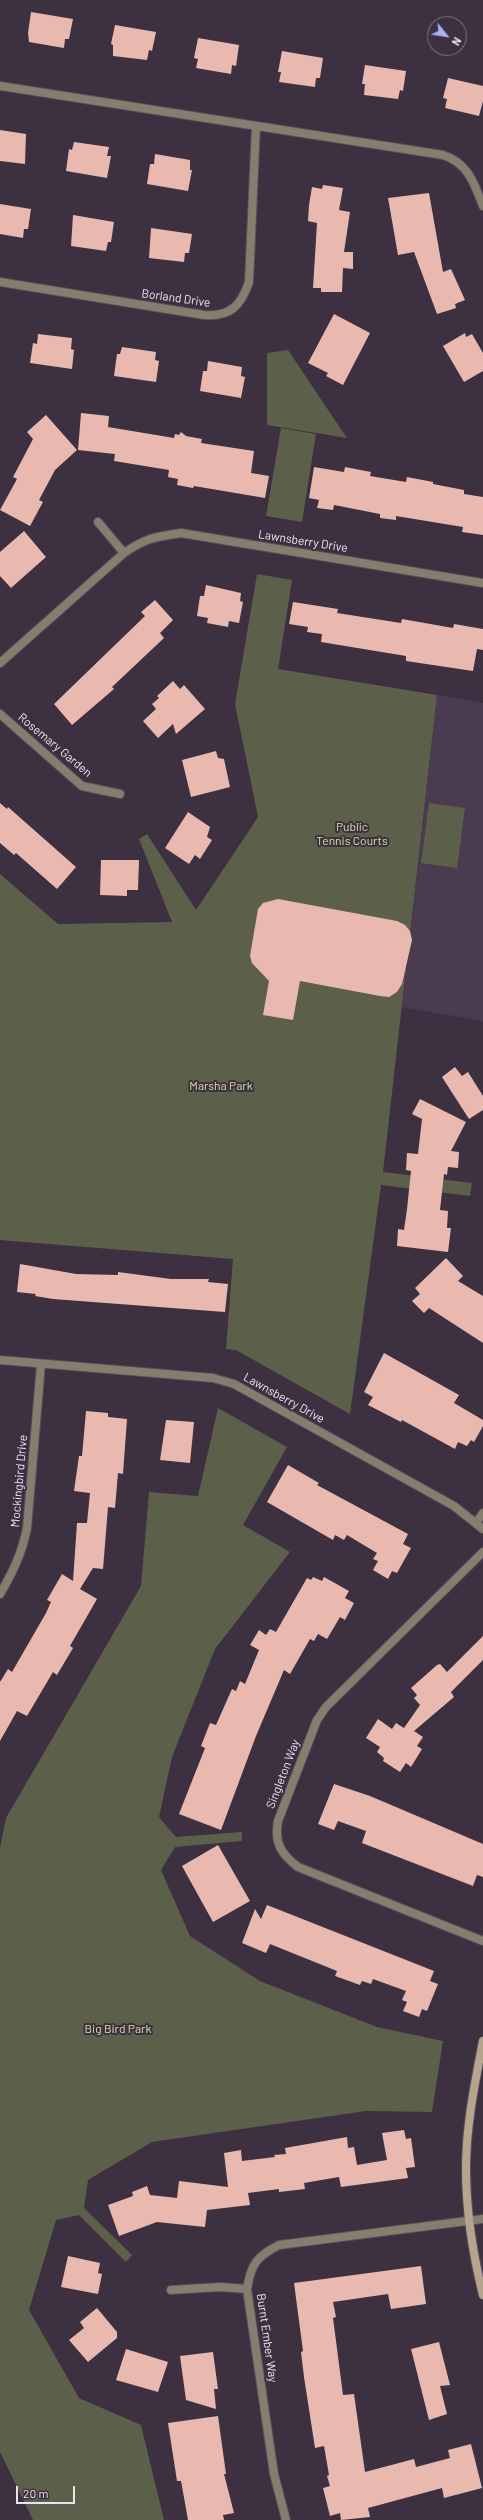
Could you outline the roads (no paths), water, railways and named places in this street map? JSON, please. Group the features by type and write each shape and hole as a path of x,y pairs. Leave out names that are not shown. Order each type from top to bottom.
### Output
{"main road":[{"path":"483,2041 473,2093 466,2168 470,2221 483,2295"}],"street":[{"path":"0,86 451,158 467,170 483,206"},
{"name":"Borland Drive","path":"0,282 219,316 237,306 244,297 249,282 256,126"},
{"path":"98,522 124,553"},
{"name":"Lawnsberry Drive","path":"0,663 124,553 144,539 181,533 483,583"},
{"name":"Rosemary Garden","path":"0,714 82,786 120,794"},
{"name":"Lawnsberry Drive","path":"0,1360 213,1378 234,1384 454,1506 483,1529"},
{"name":"Mockingbird Drive","path":"0,1594 15,1569 23,1549 27,1528 41,1364"},
{"path":"476,1523 483,1513"},
{"name":"Singleton Way","path":"483,1552 326,1707 317,1720 278,1821 276,1834 283,1856 298,1867 483,1941"},
{"name":"Burnt Ember Way","path":"286,2520 274,2474 247,2289 250,2271 262,2254 279,2245 483,2219"},
{"path":"171,2290 220,2287 247,2289"}],"park label":[{"name":"Public Tennis Courts","path":"352,834"},
{"name":"Marsha Park","path":"221,1086"},
{"name":"Big Bird Park","path":"118,2029"}]}
